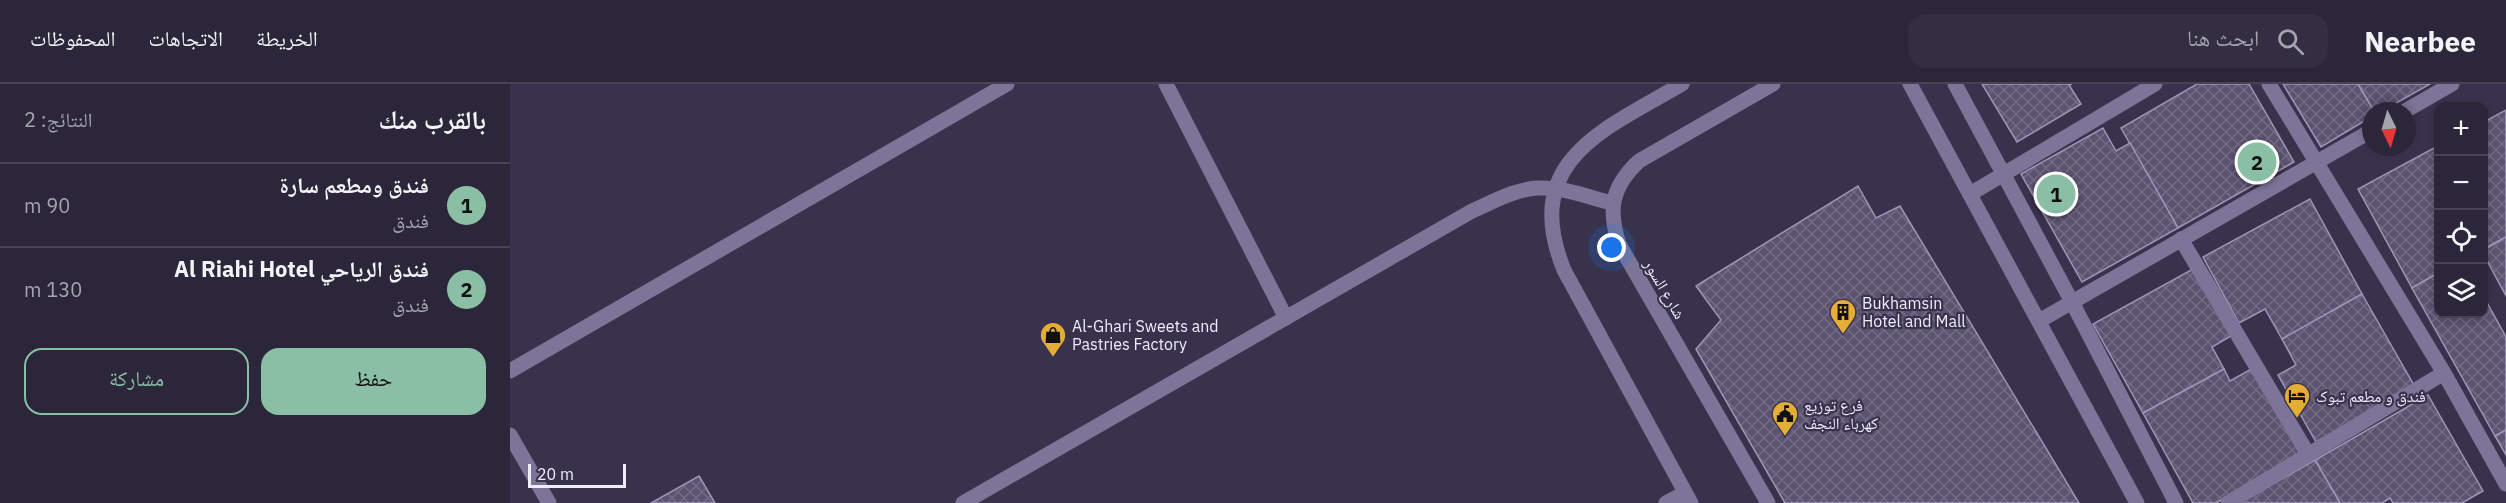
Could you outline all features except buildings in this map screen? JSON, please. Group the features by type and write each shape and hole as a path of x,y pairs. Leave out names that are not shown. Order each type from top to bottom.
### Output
{"street":[{"path":"510,371 1007,84"},
{"path":"1166,84 1286,318"},
{"path":"1666,503 1688,498 1564,270 1551,231 1550,211 1555,189 1572,157 1598,132 1682,84"},
{"path":"963,503 1472,211 1520,191 1537,188 1555,189 1612,204 1628,171 1639,161 1773,84"},
{"path":"1910,84 2138,503"},
{"path":"1955,84 2004,173 2176,503"},
{"path":"1970,194 2155,84"},
{"path":"2269,84 2444,373 2506,484"},
{"path":"2416,105 2452,84"},
{"path":"2038,321 2362,135"},
{"name":"شارع السور","path":"1612,204 1612,224 1619,244 1768,503"},
{"path":"2181,239 2308,454"},
{"path":"2228,503 2444,373"},
{"path":"510,435 549,503"}],"place":[{"name":"فندق الرياحي Al Riahi Hotel","path":"2257,162"},
{"name":"فندق ومطعم سارة","path":"2056,194"},
{"name":"Bukhamsin Hotel and Mall","path":"1843,335"},
{"name":"Al-Ghari Sweets and Pastries Factory","path":"1053,358"},
{"name":"فندق و مطعم تبوک","path":"2297,419"},
{"name":"فرع توزيع كهرباء النجف","path":"1785,437"}]}
